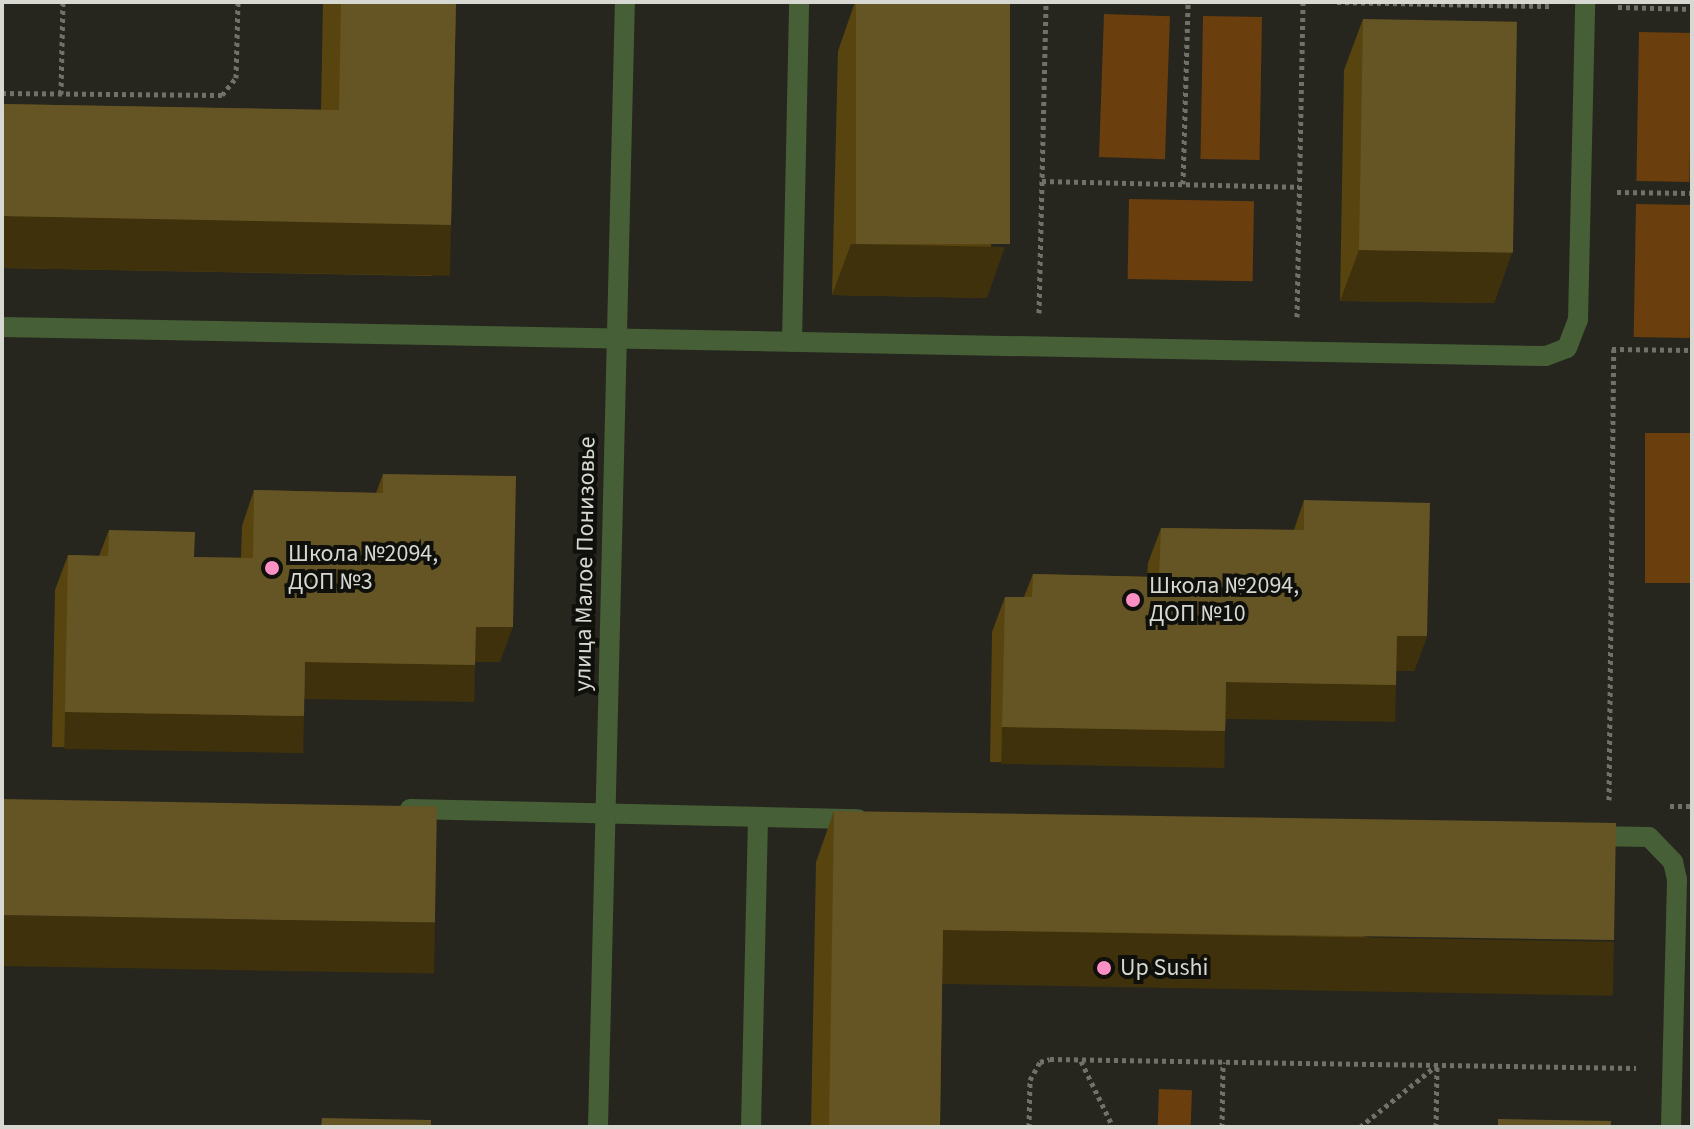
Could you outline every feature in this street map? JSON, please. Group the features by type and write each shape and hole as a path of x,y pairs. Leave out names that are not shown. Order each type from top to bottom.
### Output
{"street":[{"name":"улица Малое Понизовье","path":"598,1127 625,2"},
{"path":"792,342 799,2"},
{"path":"2,327 1546,356 1567,348 1578,320 1585,4"},
{"path":"383,809 884,820"},
{"path":"751,1127 758,817"},
{"path":"1561,835 1649,837 1673,862 1677,880 1671,1127"}],"path":[{"path":"61,94 63,2"},
{"path":"2,93 222,95 236,78 238,2"},
{"path":"1039,346 1046,2"},
{"path":"1183,184 1188,2"},
{"path":"1296,352 1303,2"},
{"path":"1337,2 1585,4 1692,9"},
{"path":"1042,181 1299,187"},
{"path":"1581,191 1692,193"},
{"path":"1567,348 1692,350"},
{"path":"1608,836 1614,349"},
{"path":"1029,1127 1033,1070 1050,1059 1594,1067"},
{"path":"1080,1060 1092,1073 1113,1127"},
{"path":"1222,1127 1223,1062"},
{"path":"1360,1127 1437,1065"},
{"path":"1436,1127 1437,1065"}],"shaded area":[{"path":"1104,14 1170,16 1165,159 1099,157"},
{"path":"1203,16 1262,17 1259,160 1201,159"},
{"path":"1639,32 1692,33 1689,182 1636,181"},
{"path":"1129,199 1254,201 1253,281 1128,279"},
{"path":"1636,204 1692,205 1690,338 1634,337"},
{"path":"1645,433 1692,433 1692,583 1645,583"},
{"path":"1159,1089 1192,1090 1191,1127 1158,1127"}],"building":[{"path":"341,2 456,2 451,225 2,216 2,104 339,110"},
{"path":"856,2 1010,2 1010,244 856,244"},
{"path":"1363,19 1517,22 1513,253 1359,250"},
{"path":"383,474 516,476 513,627 476,627 475,665 305,662 304,716 65,712 68,555 108,556 109,530 195,532 194,557 253,558 254,490 383,493"},
{"path":"1304,500 1430,503 1427,636 1397,636 1396,685 1226,682 1225,731 1002,727 1005,597 1032,597 1033,574 1159,577 1161,528 1304,530"},
{"path":"2,799 437,807 435,923 2,915"},
{"path":"834,811 1616,823 1614,940 943,930 940,1127 829,1127"},
{"path":"322,1118 431,1120 431,1127 321,1127"},
{"path":"1498,1119 1611,1121 1611,1127 1498,1127"}],"place":[{"name":"Школа №2094, ДОП №3","path":"272,568"},
{"name":"Школа №2094, ДОП №10","path":"1133,600"},
{"name":"Up Sushi","path":"1104,968"}]}
